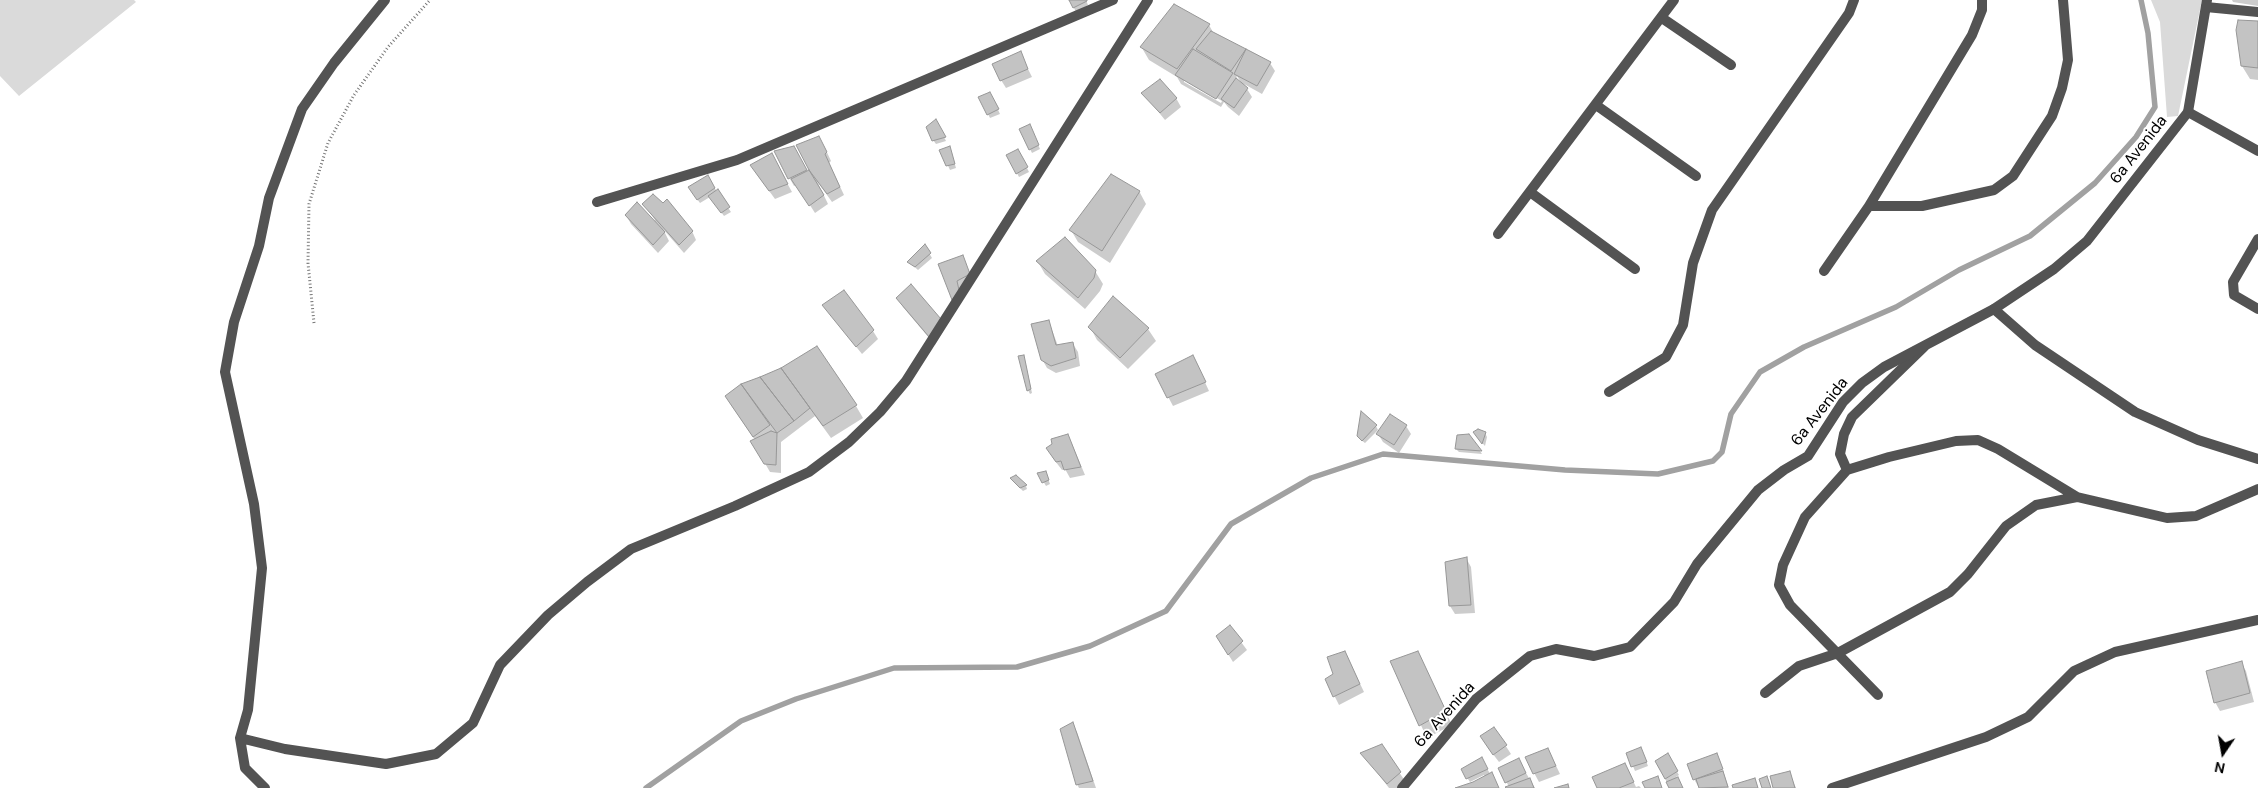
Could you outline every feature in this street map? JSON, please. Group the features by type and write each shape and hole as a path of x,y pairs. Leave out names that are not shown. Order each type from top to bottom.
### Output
{"street":[{"path":"265,788 245,768 240,738 248,710 262,568 254,504 225,372 233,330 259,246 269,198 302,109 334,63 378,6 385,0"},
{"path":"597,202 736,160 1113,0"},
{"path":"240,738 285,749 386,764 436,754 473,723 500,665 548,616 587,582 631,549 735,506 809,472 849,442 880,412 906,381 1148,0"},
{"path":"1498,234 1674,0"},
{"path":"1609,392 1666,357 1683,325 1693,263 1712,210 1849,12 1854,0"},
{"path":"1824,271 1869,206 1972,35 1982,10 1982,0"},
{"path":"1869,206 1922,206 1994,190 2013,176 2052,116 2062,88 2068,60 2063,0"},
{"path":"2207,4 2258,12"},
{"name":"6a Avenida","path":"1402,788 1476,699 1530,656 1556,649 1594,656 1630,647 1674,602 1697,564 1758,490 1784,470 1808,456 1843,402 1862,383 1884,367 1994,309 2054,268 2087,241 2188,112 2207,4"},
{"path":"1662,18 1732,65"},
{"path":"1596,105 1696,176"},
{"path":"2188,112 2258,152"},
{"path":"1530,192 1636,269"},
{"path":"2258,239 2233,282 2234,295 2258,309"},
{"path":"1994,309 2035,345 2136,412 2198,440 2258,459"},
{"path":"1847,470 1840,454 1844,434 1852,417 1925,346"},
{"path":"1878,695 1790,605 1779,585 1783,564 1805,517 1847,470 1889,457 1956,441 1978,440 1998,449 2077,497 2167,518 2196,516 2258,489"},
{"path":"1765,693 1799,666 1838,653 1950,592 1968,574 2006,526 2036,505 2077,497"},
{"path":"1832,788 1943,753 2028,717 2074,671 2115,652 2258,620"}],"path":[{"path":"314,323 308,263 309,204 328,142 354,95 388,47 430,0"}],"shaded area":[{"path":"0,0 134,0 136,2 19,96 0,76"},
{"path":"2151,0 2202,0 2178,116 2167,117 2160,22"}],"building":[{"path":"1069,0 1087,0 1087,1 1073,8"},
{"path":"1174,4 1210,24 1177,69 1140,47"},
{"path":"2238,20 2258,21 2258,68 2241,66 2236,30"},
{"path":"1211,31 1246,49 1231,71 1196,49"},
{"path":"1193,49 1233,73 1216,99 1175,75"},
{"path":"1246,49 1271,62 1257,86 1234,74"},
{"path":"1021,51 1028,69 1000,81 992,64"},
{"path":"1236,78 1248,88 1234,108 1221,99"},
{"path":"1160,79 1177,98 1160,113 1141,93"},
{"path":"990,92 999,109 987,115 978,97"},
{"path":"936,119 946,137 932,141 926,127"},
{"path":"1030,124 1039,145 1029,150 1019,129"},
{"path":"819,136 840,187 827,194 809,170 796,145"},
{"path":"794,146 807,170 788,179 774,151"},
{"path":"950,146 955,164 946,166 939,150"},
{"path":"1018,149 1028,167 1016,174 1006,155"},
{"path":"772,153 788,184 769,191 750,165"},
{"path":"809,170 824,195 809,206 791,179"},
{"path":"1111,174 1140,191 1102,251 1069,230"},
{"path":"708,175 715,188 697,200 688,187"},
{"path":"718,189 730,207 721,213 708,196"},
{"path":"653,194 663,203 667,199 693,231 679,245 642,204"},
{"path":"637,202 665,232 653,245 625,215"},
{"path":"1065,237 1096,270 1094,278 1078,298 1036,261"},
{"path":"925,244 931,253 915,267 907,262"},
{"path":"963,255 970,274 957,281 959,290 952,300 938,264"},
{"path":"911,284 941,319 930,338 896,298"},
{"path":"844,290 874,330 856,347 822,305"},
{"path":"1113,296 1149,328 1120,358 1088,327"},
{"path":"1049,320 1056,345 1073,342 1076,358 1051,366 1041,360 1031,324"},
{"path":"817,346 857,405 823,426 781,368"},
{"path":"1024,355 1031,389 1027,391 1018,356"},
{"path":"1193,355 1206,382 1167,398 1155,374"},
{"path":"781,368 810,408 794,421 760,377"},
{"path":"760,377 794,421 777,433 741,384"},
{"path":"741,384 770,425 753,437 725,396"},
{"path":"1361,411 1377,425 1362,441 1357,436"},
{"path":"1390,414 1407,425 1394,445 1376,434"},
{"path":"1478,429 1486,432 1482,444 1473,432"},
{"path":"771,431 777,433 776,465 764,464 750,441"},
{"path":"1068,434 1081,467 1064,470 1061,461 1056,462 1046,448 1052,444 1051,439"},
{"path":"1469,434 1482,451 1455,449 1457,435"},
{"path":"1046,471 1049,480 1042,483 1037,473"},
{"path":"1016,475 1027,485 1020,488 1010,478"},
{"path":"1467,557 1471,605 1449,606 1445,562"},
{"path":"1230,625 1243,641 1228,655 1216,636"},
{"path":"1345,651 1360,684 1333,697 1325,679 1333,674 1327,657"},
{"path":"1418,651 1446,711 1419,726 1390,661"},
{"path":"2242,661 2250,693 2214,703 2206,671"},
{"path":"1073,722 1093,781 1076,785 1060,729"},
{"path":"1494,727 1507,745 1493,755 1480,736"},
{"path":"1382,744 1401,772 1387,784 1360,753"},
{"path":"1641,747 1647,762 1631,767 1626,753"},
{"path":"1548,748 1556,766 1533,774 1525,757"},
{"path":"1668,753 1678,771 1665,779 1655,761"},
{"path":"1717,753 1723,769 1693,780 1687,764"},
{"path":"1482,757 1488,769 1466,779 1461,769"},
{"path":"1519,758 1526,773 1505,783 1498,768"},
{"path":"1625,763 1634,782 1619,788 1597,788 1592,777"},
{"path":"1723,771 1728,787 1699,788 1696,779"},
{"path":"1790,771 1795,788 1773,788 1770,776"},
{"path":"1492,772 1499,788 1455,788 1473,782"},
{"path":"1658,776 1662,788 1645,788 1642,782"},
{"path":"1767,776 1771,788 1762,788 1759,779"},
{"path":"1678,777 1683,788 1669,788 1666,782"},
{"path":"1530,778 1534,788 1505,787"},
{"path":"1755,778 1758,788 1733,788 1732,785"},
{"path":"1568,784 1569,788 1554,788"}],"waterway":[{"path":"646,788 741,721 796,699 894,668 1017,667 1090,646 1166,611 1231,524 1311,478 1383,454 1565,470 1658,474 1713,461 1722,452 1731,414 1760,372 1804,347 1896,307 1959,270 2030,236 2095,183 2136,137 2155,107 2148,33 2141,0"}]}
